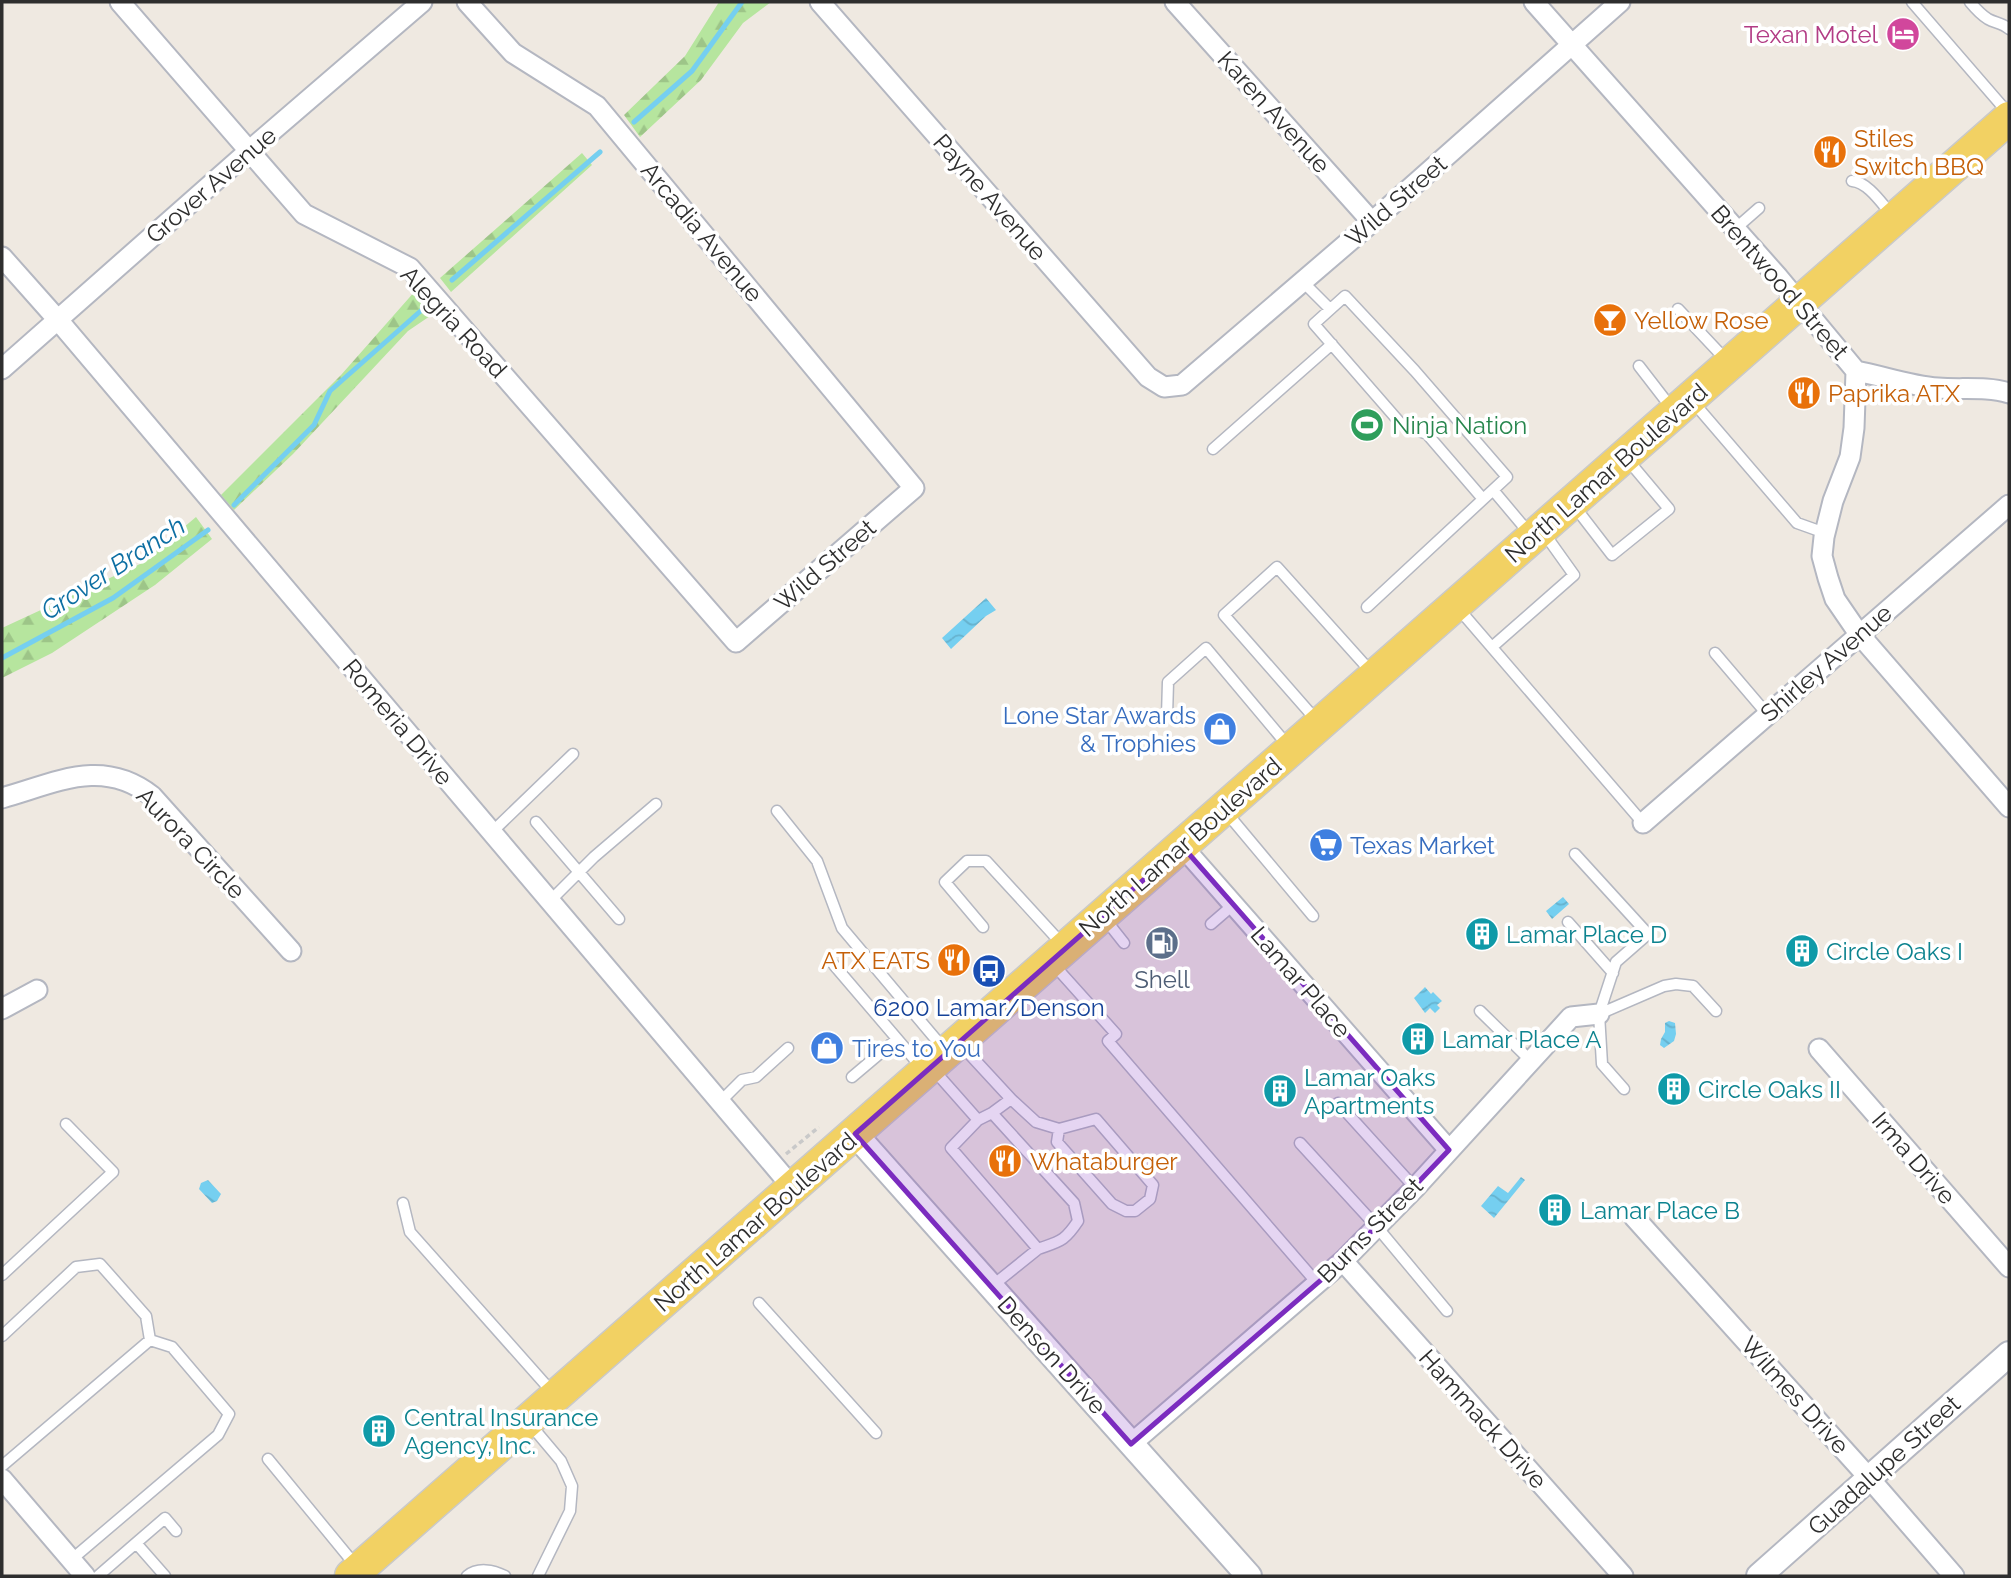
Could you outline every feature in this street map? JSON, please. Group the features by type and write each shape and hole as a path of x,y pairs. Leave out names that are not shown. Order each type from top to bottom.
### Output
{"main road":[{"name":"North Lamar Boulevard","path":"355,1573 2009,116"}],"street":[{"name":"Alegria Road","path":"120,2 304,214 410,268 736,642"},
{"name":"Grover Avenue","path":"2,369 422,2"},
{"name":"Arcadia Avenue","path":"467,2 513,53 597,106 914,488"},
{"name":"Payne Avenue","path":"820,2 1148,377 1164,387"},
{"name":"Karen Avenue","path":"1175,2 1372,222"},
{"name":"Brentwood Street","path":"1534,2 1735,229 1856,371 1850,457 1833,501 1822,556 1835,599 1859,634 2009,807"},
{"name":"Wild Street","path":"1164,387 1182,385 1372,222 1620,2"},
{"name":"Romeria Drive","path":"2,257 793,1188"},
{"path":"1856,371 1918,386 1974,388 2009,393"},
{"name":"Wild Street","path":"736,642 914,488"},
{"name":"Shirley Avenue","path":"1643,822 2009,505"},
{"name":"Aurora Circle","path":"2,798 92,774 125,779 139,786 152,796 291,951"},
{"name":"Lamar Place","path":"1182,846 1449,1150"},
{"path":"2,1009 37,990"},
{"name":"Burns Street","path":"1131,1444 1342,1261 1415,1188 1571,1017 1599,1014"},
{"name":"Irma Drive","path":"1819,1049 2009,1268"},
{"name":"Denson Drive","path":"855,1134 1249,1576"},
{"name":"Wilmes Drive","path":"1634,1217 1954,1576"},
{"name":"Hammack Drive","path":"1342,1261 1623,1576"},
{"name":"Guadalupe Street","path":"1759,1576 2009,1354"},
{"path":"2,1479 85,1576"}],"lane":[{"path":"1912,2 2009,116"},
{"path":"1970,2 1988,19 2009,29"},
{"path":"1852,181 1864,185 1895,218"},
{"path":"1735,229 1759,208"},
{"path":"1303,282 1330,309"},
{"path":"1367,607 1507,477 1415,371 1345,296 1314,324 1402,425 1427,434 1483,499"},
{"path":"1678,309 1730,364"},
{"path":"1213,449 1332,344"},
{"path":"1639,366 1683,405 1797,523 1825,533"},
{"path":"1572,503 1612,555 1668,509 1625,456"},
{"path":"1492,647 1574,575 1537,533 1493,490"},
{"path":"1320,724 1224,615 1277,567 1375,676"},
{"path":"1456,605 1643,822"},
{"path":"1167,716 1168,682 1206,648 1291,750"},
{"path":"1715,653 1768,714"},
{"path":"492,832 573,754"},
{"path":"550,901 656,804"},
{"path":"1223,809 1313,915"},
{"path":"777,811 817,861 842,928 940,1058 978,1120"},
{"path":"536,822 619,919"},
{"path":"1575,854 1648,934 1616,962 1599,1014 1602,1064 1624,1089"},
{"path":"983,927 945,882 967,862 986,861 1059,954 1116,1034 1108,1041 1317,1283"},
{"path":"1211,924 1233,905"},
{"path":"1102,916 1124,943"},
{"path":"1568,922 1613,973"},
{"path":"834,965 897,1039 940,1058 1011,1099 1036,1122 1059,1129 1096,1119 1153,1185 1150,1199 1135,1211 1126,1211 1112,1204 1058,1142 1059,1129"},
{"path":"1599,1014 1664,986 1676,984 1693,986 1716,1011"},
{"path":"1480,1011 1531,1061"},
{"path":"852,1077 897,1039"},
{"path":"720,1102 742,1080 756,1077 788,1048"},
{"path":"1011,1099 978,1120 951,1148 1038,1249"},
{"path":"1338,1104 1415,1188"},
{"path":"991,1287 1038,1249 1062,1241 1078,1221 1074,1203 992,1113"},
{"path":"2,1275 113,1172 66,1124"},
{"path":"1300,1143 1377,1227 1447,1311"},
{"path":"403,1203 410,1232 556,1396"},
{"path":"2,1336 76,1267 100,1264 146,1316 150,1340"},
{"path":"759,1303 876,1433"},
{"path":"2,1466 150,1340"},
{"path":"71,1560 218,1435 229,1414 173,1347 150,1340"},
{"path":"527,1422 561,1461 572,1486 570,1511 538,1576"},
{"path":"268,1459 355,1573"},
{"path":"98,1576 165,1518 176,1531"},
{"path":"136,1543 165,1576"},
{"path":"467,1576 486,1570 505,1576"}],"path":[{"path":"782,1157 819,1127"}],"highlighted area":[{"path":"1182,846 1449,1150 1343,1261 1131,1444 855,1134"}],"green space":[{"path":"719,2 771,2 743,23 701,80 640,137 624,115 685,56"},
{"path":"582,153 592,165 451,292 440,278"},
{"path":"416,290 433,314 408,331 293,454 234,510 221,495 341,375"},
{"path":"196,517 212,539 155,585 52,653 2,678 2,628 140,564"}],"water":[{"path":"986,598 996,610 951,649 942,638"},
{"path":"1563,897 1569,904 1552,919 1546,911"},
{"path":"1425,987 1442,1001 1437,1005 1440,1008 1435,1013 1430,1008 1425,1013 1414,998"},
{"path":"1665,1023 1675,1023 1676,1034 1674,1041 1664,1048 1660,1045 1661,1039 1665,1032"},
{"path":"1521,1177 1525,1180 1494,1218 1481,1206 1498,1186 1508,1193"},
{"path":"208,1180 221,1194 217,1201 212,1203 199,1189 201,1183"}],"waterway":[{"name":"Grover Branch","path":"634,122 692,71 742,2"},
{"name":"Grover Branch","path":"452,280 600,152"},
{"name":"Grover Branch","path":"234,505 314,425 330,391 424,308"},
{"name":"Grover Branch","path":"2,658 113,598 208,530"}],"place":[{"name":"Texan Motel","path":"1903,34"},
{"name":"Stiles Switch BBQ","path":"1830,152"},
{"name":"Yellow Rose","path":"1610,320"},
{"name":"Paprika ATX","path":"1804,393"},
{"name":"Ninja Nation","path":"1367,425"},
{"name":"Lone Star Awards & Trophies","path":"1220,729"},
{"name":"Texas Market","path":"1326,845"},
{"name":"Lamar Place D","path":"1482,934"},
{"name":"Shell","path":"1162,943"},
{"name":"Circle Oaks I","path":"1802,951"},
{"name":"ATX EATS","path":"954,960"},
{"name":"6200 Lamar/Denson","path":"989,971"},
{"name":"Lamar Place A","path":"1418,1039"},
{"name":"Tires to You","path":"827,1048"},
{"name":"Circle Oaks II","path":"1674,1089"},
{"name":"Lamar Oaks Apartments","path":"1280,1091"},
{"name":"Whataburger","path":"1005,1161"},
{"name":"Lamar Place B","path":"1555,1210"},
{"name":"Central Insurance Agency, Inc.","path":"379,1431"}]}
